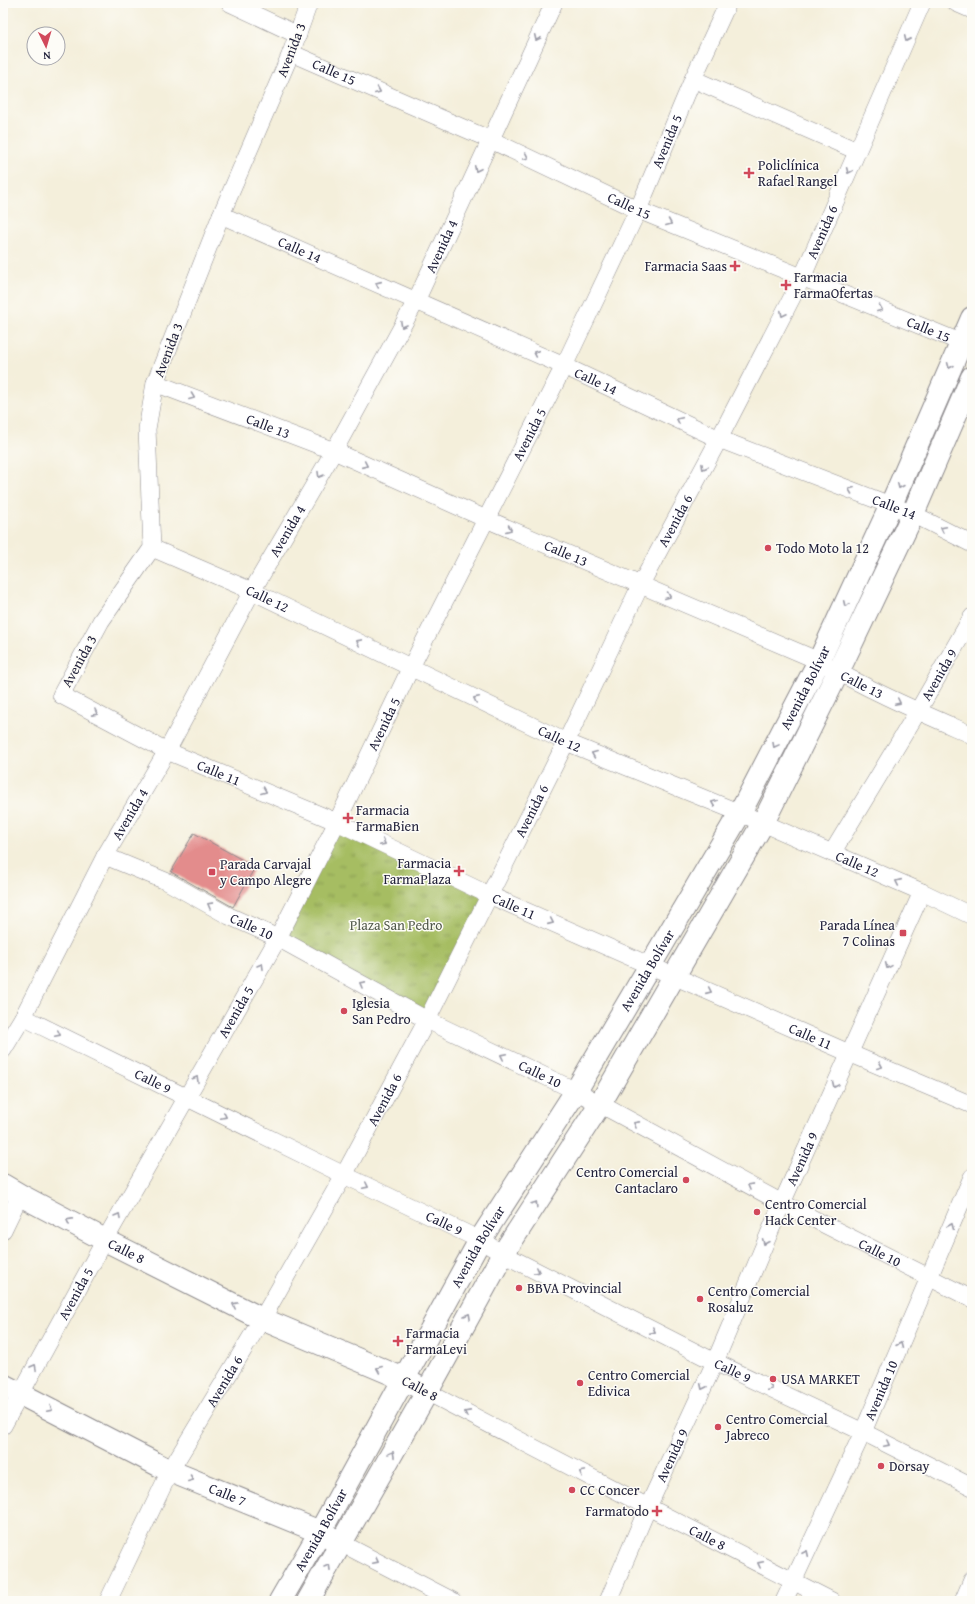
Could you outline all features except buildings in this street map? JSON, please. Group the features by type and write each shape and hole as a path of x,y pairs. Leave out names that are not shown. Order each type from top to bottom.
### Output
{"main road":[{"name":"Avenida Bolívar","path":"280,1601 320,1532 480,1240 576,1091 740,813 819,661 966,344 972,318"},
{"name":"Avenida Bolívar","path":"308,1601 427,1392 503,1254 600,1104 763,823 838,672 913,514 972,377"},
{"name":"Calle 8","path":"12,1190 105,1240 262,1318 404,1379 427,1392"},
{"name":"Calle 7","path":"11,1389 170,1471 320,1532 342,1543"}],"street":[{"path":"230,3 298,35"},
{"name":"Avenida 3","path":"61,694 101,621 152,548 147,430 156,383 221,215 291,53 309,3"},
{"name":"Avenida 4","path":"3,1050 23,1017 105,856 167,751 252,591 334,451 416,301 554,3"},
{"name":"Avenida 5","path":"3,1426 11,1389 105,1240 185,1097 278,938 338,822 411,667 564,366 638,210 693,79 728,3"},
{"name":"Avenida 6","path":"108,1601 170,1471 262,1318 344,1175 427,1020 566,742 640,584 719,439 802,278 922,3"},
{"path":"956,3 972,10"},
{"name":"Calle 15","path":"291,53 491,140 638,210 966,344"},
{"path":"693,79 858,151"},
{"name":"Calle 14","path":"221,215 564,366 719,439 913,514 972,544"},
{"name":"Calle 13","path":"156,383 334,451 486,519 819,661 838,672 972,736"},
{"name":"Calle 12","path":"152,548 252,591 566,742 740,813 922,892 972,916"},
{"name":"Avenida 9","path":"832,853 918,711 972,617"},
{"name":"Calle 11","path":"61,694 167,751 338,822 489,895 849,1053 972,1105"},
{"name":"Calle 10","path":"105,856 168,882 229,916 278,938 427,1020 576,1091 782,1203 972,1300"},
{"name":"Avenida 9","path":"608,1601 648,1507 715,1362 782,1203 922,892"},
{"name":"Calle 9","path":"23,1017 344,1175 480,1240 503,1254 715,1362 863,1432 972,1487"},
{"name":"Avenida 10","path":"784,1601 863,1432 972,1177"},
{"path":"3,1230 12,1190"},
{"name":"Calle 8","path":"427,1392 832,1601"},
{"name":"Calle 7","path":"342,1543 454,1601"},
{"path":"963,1601 972,1580"}],"green space":[{"name":"Plaza San Pedro","path":"337,822 489,895 427,1020 278,938"}],"place":[{"name":"Policlínica Rafael Rangel","path":"749,173"},
{"name":"Farmacia Saas","path":"735,266"},
{"name":"Farmacia FarmaOfertas","path":"786,285"},
{"name":"Todo Moto la 12","path":"768,548"},
{"name":"Farmacia FarmaBien","path":"348,818"},
{"name":"Farmacia FarmaPlaza","path":"459,871"},
{"name":"Parada Carvajal y Campo Alegre","path":"212,872"},
{"name":"Parada Línea 7 Colinas","path":"903,933"},
{"name":"Iglesia San Pedro","path":"344,1011"},
{"name":"Centro Comercial Cantaclaro","path":"686,1180"},
{"name":"Centro Comercial Hack Center","path":"757,1212"},
{"name":"BBVA Provincial","path":"519,1288"},
{"name":"Centro Comercial Rosaluz","path":"700,1299"},
{"name":"Farmacia FarmaLevi","path":"398,1341"},
{"name":"USA MARKET","path":"773,1379"},
{"name":"Centro Comercial Edivica","path":"580,1383"},
{"name":"Centro Comercial Jabreco","path":"718,1427"},
{"name":"Dorsay","path":"881,1466"},
{"name":"CC Concer","path":"572,1490"},
{"name":"Farmatodo","path":"657,1511"}]}
